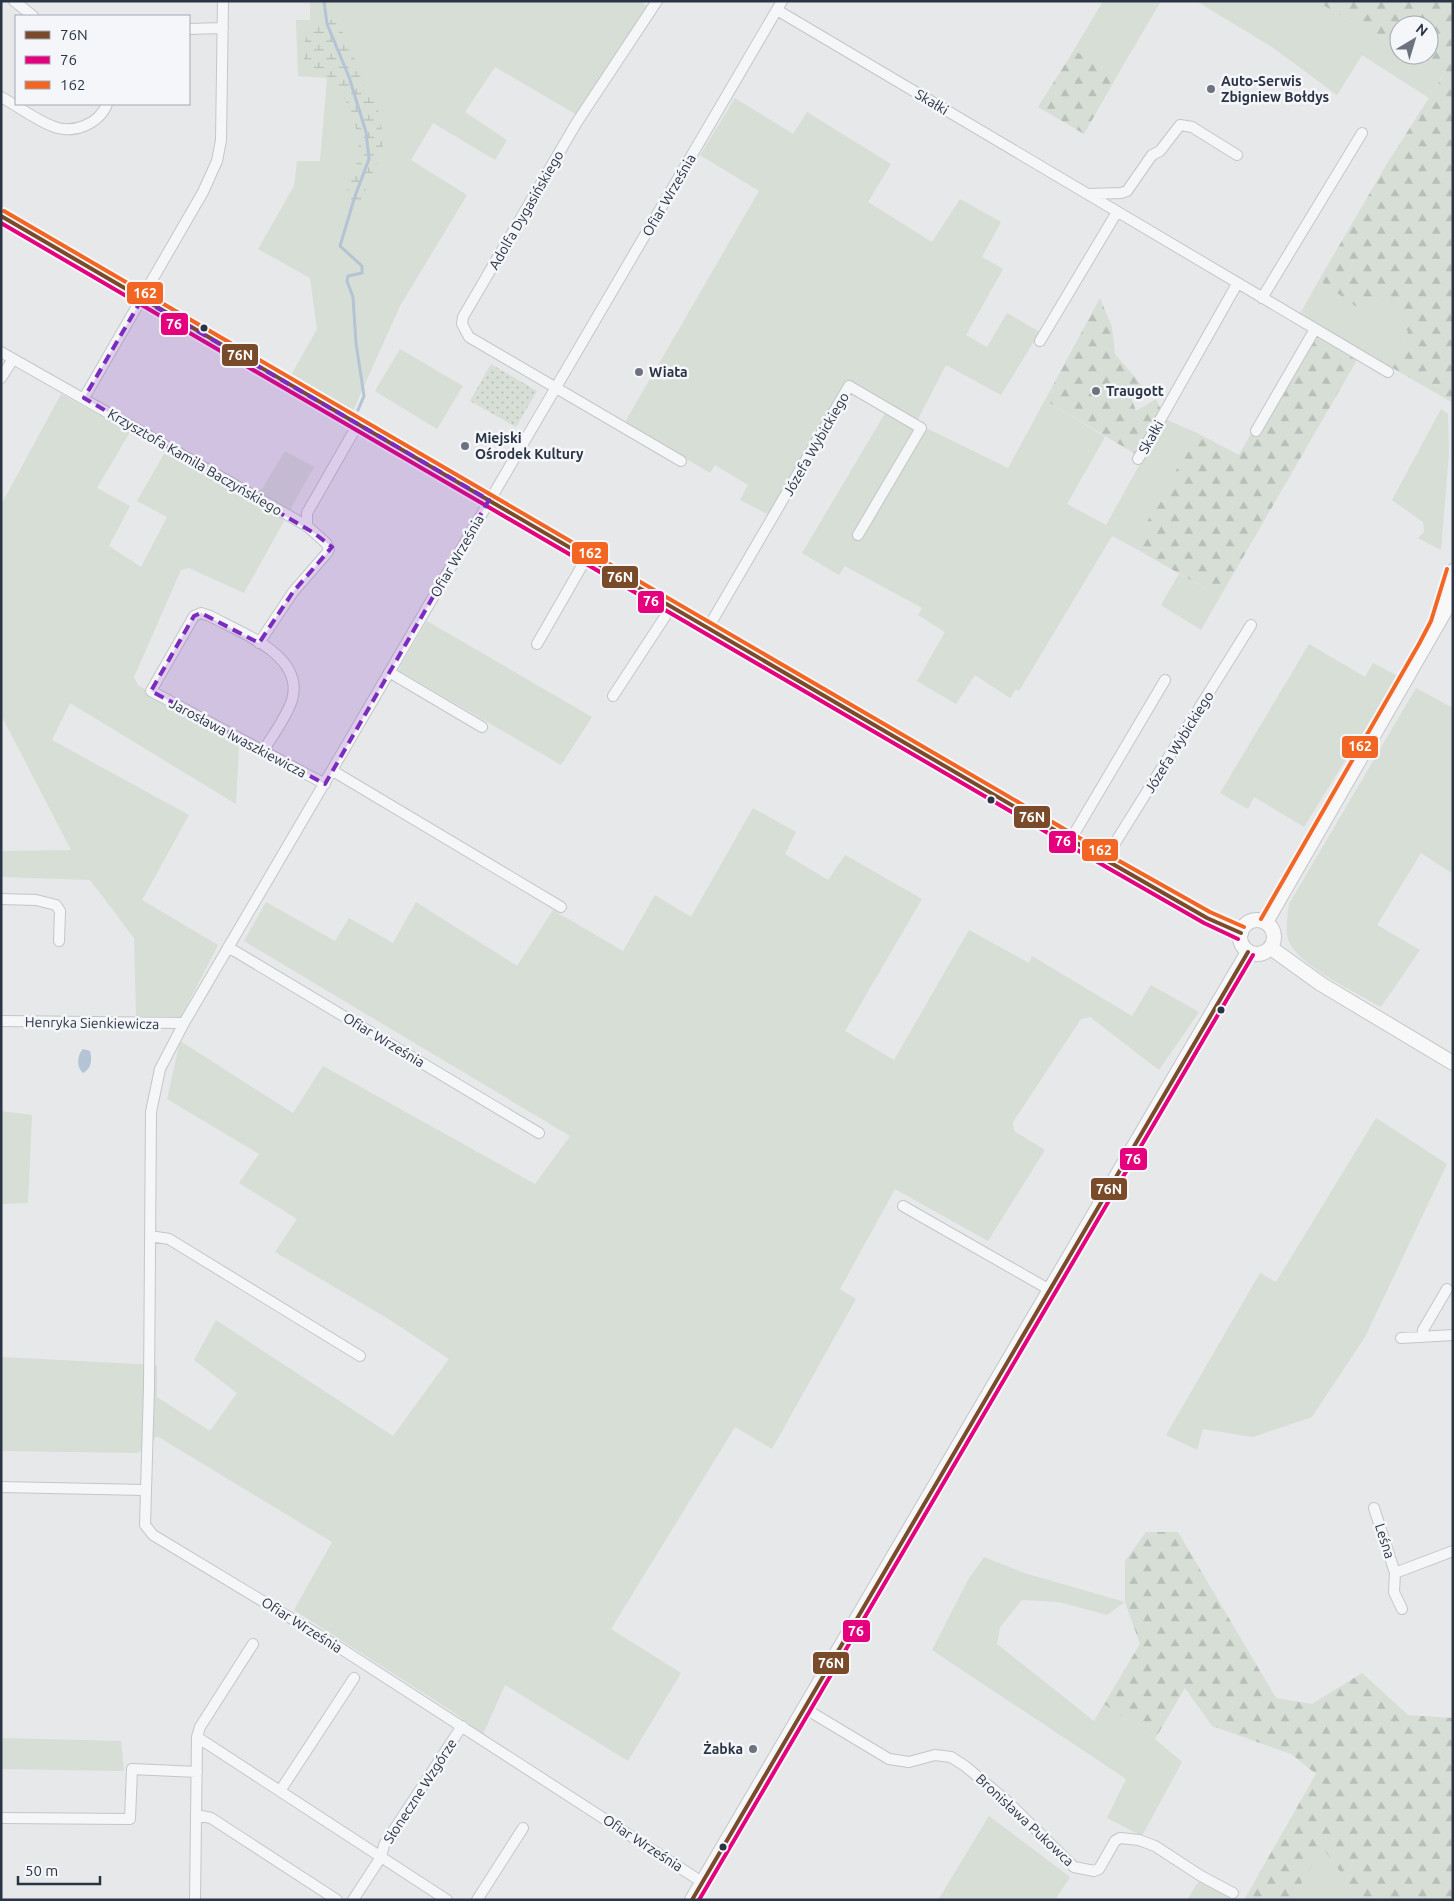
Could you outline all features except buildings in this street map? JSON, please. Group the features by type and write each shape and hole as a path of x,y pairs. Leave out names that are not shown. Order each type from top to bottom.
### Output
{"street":[{"path":"14,1 32,15"},
{"path":"84,398 203,192 216,161 221,140 223,1"},
{"name":"Adolfa Dygasińskiego","path":"556,388 469,337 462,324 464,317 577,122 657,1"},
{"name":"Ofiar Września","path":"702,1882 265,1601 153,1535 145,1525 151,1112 160,1069 184,1023 780,6"},
{"name":"Skałki","path":"780,6 1116,212 1388,372"},
{"path":"190,28 223,28"},
{"path":"1,97 53,127 68,129 91,123 101,115 106,105"},
{"path":"1087,194 1121,193 1127,191 1152,154 1160,151 1180,125 1192,127 1237,155"},
{"path":"1262,298 1362,133"},
{"path":"1040,341 1116,212"},
{"path":"1,216 1207,918 1241,933"},
{"name":"Skałki","path":"1138,459 1238,284"},
{"path":"1256,431 1315,329"},
{"name":"Krzysztofa Kamila Baczyńskiego","path":"1,352 308,526 326,543 329,549 327,553 293,592 259,643"},
{"path":"1,378 12,358"},
{"name":"Józefa Wybickiego","path":"708,628 849,386 921,428 858,535"},
{"path":"556,388 681,461"},
{"path":"308,526 307,513 358,424"},
{"path":"537,644 587,557"},
{"path":"1437,624 1453,571"},
{"path":"1266,922 1453,597"},
{"path":"613,696 672,606"},
{"name":"Jarosława Iwaszkiewicza","path":"259,643 201,613 194,616 151,691 325,784"},
{"name":"Józefa Wybickiego","path":"1105,859 1251,625"},
{"path":"259,643 273,651 288,667 294,682 292,700 286,715 263,751"},
{"path":"389,672 482,727"},
{"path":"1071,839 1165,680"},
{"path":"332,772 561,907"},
{"path":"1,899 42,901 56,905 60,911 59,941"},
{"path":"1251,921 1266,922 1274,934 1271,948 1261,954 1248,952 1240,940 1244,926 1251,921"},
{"name":"Ofiar Września","path":"228,946 539,1133"},
{"path":"1271,948 1321,984 1453,1063"},
{"path":"692,1900 1248,952"},
{"name":"Henryka Sienkiewicza","path":"1,1021 184,1023"},
{"path":"903,1206 1050,1290"},
{"path":"150,1236 170,1239 360,1356"},
{"path":"1422,1337 1423,1330 1448,1289"},
{"path":"1401,1338 1453,1335"},
{"path":"1,1487 145,1490"},
{"name":"Leśna","path":"1374,1508 1396,1573 1394,1592 1402,1609"},
{"name":"Leśna","path":"1396,1573 1453,1552"},
{"path":"195,1900 198,1737 200,1727 253,1644"},
{"path":"280,1791 354,1678"},
{"name":"Bronisława Pukowca","path":"804,1708 889,1759 908,1762 935,1755 951,1758 958,1762 1007,1801 1074,1867 1094,1871 1099,1869 1115,1841 1120,1838 1139,1840 1155,1846 1201,1876 1233,1893"},
{"name":"Słoneczne Wzgórze","path":"353,1900 381,1857 384,1845 462,1726"},
{"name":"Słoneczne Wzgórze","path":"198,1737 447,1900"},
{"path":"1,1818 130,1819 132,1769 197,1772"},
{"path":"196,1815 211,1818 337,1900"},
{"path":"477,1900 523,1828"}],"highlighted area":[{"path":"142,299 489,500 325,784 151,691 194,616 201,613 259,643 293,592 332,547 314,533 84,398"}],"green space":[{"path":"310,1 639,1 657,12 584,119 495,67 465,112 507,140 495,160 433,123 411,160 467,195 400,306 352,413 290,377 317,329 310,278 258,249 294,186 297,161 320,161 327,78 298,76 296,20 310,20"},
{"path":"1103,1 1161,1 1117,76 1074,50"},
{"path":"1196,1 1316,1 1389,43 1389,65 1426,65 1443,75 1429,98 1362,55 1337,95 1272,47"},
{"path":"1316,1 1453,1 1453,403 1391,367 1408,332 1383,296 1370,305 1355,306 1319,280 1388,162 1443,76 1425,65 1439,65 1439,15 1389,15 1389,43"},
{"path":"321,20 337,20 358,66 361,80 378,108 384,141 359,206 345,199 356,167 359,151 353,119 335,79 305,70 305,42 310,31"},
{"path":"1074,50 1117,76 1084,134 1038,107"},
{"path":"735,98 793,134 807,112 891,164 868,202 932,242 960,199 1001,222 982,257 1003,269 966,335 987,347 1007,313 1040,332 1001,395 946,365 916,423 1008,468 1045,400 1105,437 1067,504 1106,525 1165,419 1197,433 1133,547 1112,536 1019,691 1016,689 1010,698 975,675 956,704 917,681 945,632 918,615 922,608 845,566 839,575 802,553 890,405 846,381 769,515 740,500 748,485 715,465 710,473 625,422 759,191 700,155"},
{"path":"1319,280 1343,297 1370,305 1383,296 1408,332 1391,367 1300,314"},
{"path":"1100,298 1112,327 1115,354 1145,389 1131,397 1136,411 1156,399 1165,419 1137,455 1045,400"},
{"path":"1308,331 1357,360 1220,597 1133,547 1197,433 1239,455"},
{"path":"400,349 463,386 437,429 375,391"},
{"path":"491,364 537,391 516,427 470,401"},
{"path":"61,394 130,432 97,488 130,506 109,546 141,567 167,517 137,501 164,454 254,492 262,489 285,451 314,467 244,593 189,568 181,570 134,677 138,685 239,745 236,804 70,703 52,740 189,815 142,900 218,945 181,1017 136,1016 134,938 90,880 1,877 1,851 71,850 1,715 1,505"},
{"path":"1441,409 1448,414 1449,453 1441,550 1418,538 1424,532 1423,522 1392,500"},
{"path":"1179,574 1220,597 1201,630 1161,605"},
{"path":"427,621 592,717 561,765 398,670"},
{"path":"1309,644 1365,677 1373,663 1398,676 1304,827 1254,797 1248,809 1220,793"},
{"path":"1416,688 1453,708 1453,874 1421,853 1377,925 1420,950 1381,1007 1328,977 1303,959 1293,949 1288,939 1287,917 1289,904"},
{"path":"753,808 796,832 785,854 828,880 845,855 922,899 845,1031 894,1060 969,930 1029,963 1032,956 1132,1016 1151,985 1199,1012 1159,1070 1090,1017 1081,1019 1013,1122 1014,1131 1045,1150 988,1241 895,1189 840,1289 856,1299 772,1449 735,1427 611,1629 681,1673 628,1761 505,1685 483,1734 450,1710 294,1610 332,1542 157,1436 138,1453 1,1451 1,1357 157,1365 157,1397 210,1431 237,1393 194,1360 216,1320 393,1436 449,1359 387,1318 275,1252 297,1219 239,1183 259,1154 167,1099 180,1041 293,1113 323,1066 535,1184 570,1136 244,941 266,902 335,941 349,918 393,943 416,902 517,966 553,910 623,951 655,895 691,917"},
{"path":"1,1111 32,1115 28,1203 1,1204"},
{"path":"1376,1118 1447,1164 1365,1337 1312,1417 1253,1437 1203,1429 1197,1450 1166,1435 1260,1273 1276,1282"},
{"path":"1146,1532 1178,1532 1276,1698 1312,1704 1362,1673 1408,1715 1453,1718 1453,1900 1361,1900 1322,1847 1292,1900 1244,1900 1316,1774 1291,1754 1212,1726 1185,1688 1155,1739 1104,1704 1140,1644 1125,1602 1125,1561"},
{"path":"984,1557 1024,1573 1125,1602 1107,1615 1059,1602 1022,1600 1000,1627 997,1644 1094,1721 1104,1704 1155,1739 1182,1762 1142,1836 1107,1818 1126,1779 932,1650 968,1580"},
{"path":"1,1738 121,1741 124,1771 1,1769"},
{"path":"989,1816 1070,1877 1055,1900 938,1900"},
{"path":"1322,1846 1361,1900 1292,1900"},
{"path":"1199,1881 1233,1900 1187,1900"}],"water":[{"path":"83,1049 90,1051 91,1061 88,1069 83,1073 79,1068 78,1061 79,1054"}],"waterway":[{"path":"324,1 327,24 349,77 366,132 369,159 355,196 340,246 362,266 362,273 348,276 347,281 353,297 356,343 364,396 358,410"}],"transit line":[{"name":"162","path":"4,211 1114,858 1210,912 1244,927"},
{"name":"76N","path":"1,216 1111,863 1207,918 1241,933"},
{"name":"76","path":"1,223 1108,868 1204,923 1238,939"},
{"name":"162","path":"1261,919 1419,644 1431,621 1447,569"},
{"name":"76N","path":"692,1900 1248,952"},
{"name":"76","path":"699,1900 1253,955"}],"place":[{"name":"Auto-Serwis Zbigniew Bołdys","path":"1211,89"},
{"name":"Wiata","path":"639,372"},
{"name":"Traugott","path":"1096,391"},
{"name":"Miejski Ośrodek Kultury","path":"465,446"},
{"name":"Żabka","path":"753,1749"}]}
